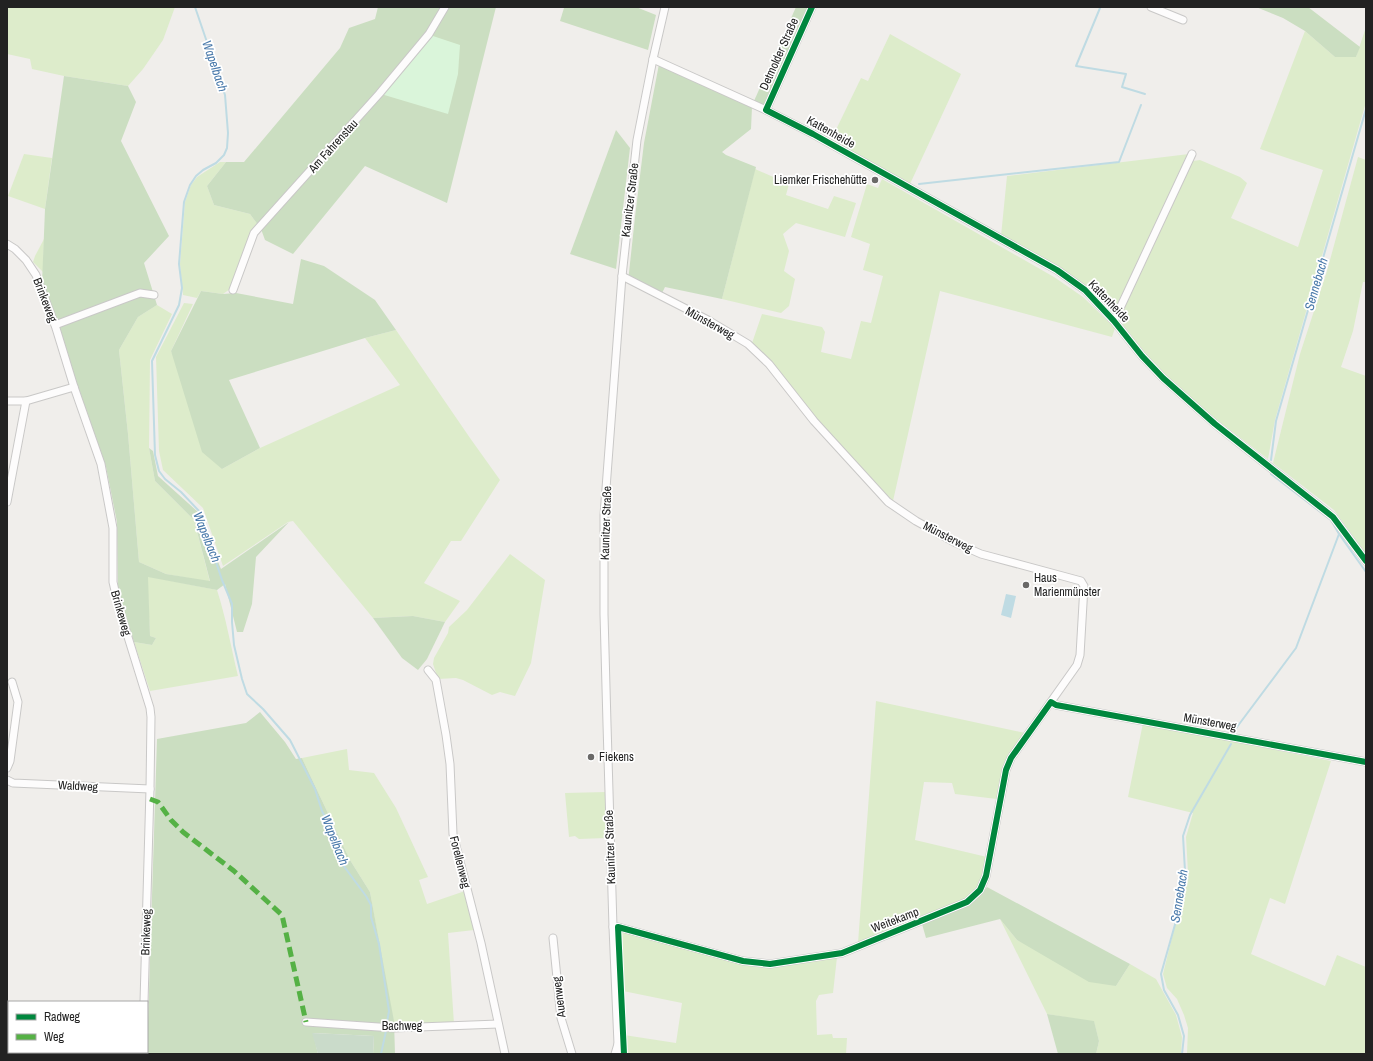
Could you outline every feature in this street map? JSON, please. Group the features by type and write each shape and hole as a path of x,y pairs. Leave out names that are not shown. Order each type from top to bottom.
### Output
{"street":[{"name":"Am Fahrenstau","path":"233,290 254,233 379,94 429,34 446,7"},
{"name":"Kaunitzer Straße","path":"620,1054 618,1044 613,927 604,614 604,515 622,276 637,140 665,7"},
{"name":"Detmolder Straße","path":"766,110 812,7"},
{"path":"1151,7 1183,20"},
{"name":"Kattenheide","path":"653,59 766,110 813,134 1057,270 1085,290 1163,378 1215,424 1333,517 1366,561"},
{"path":"1114,321 1192,154"},
{"name":"Brinkeweg","path":"7,244 15,249 26,260 36,275 55,325 74,387 101,464 113,528 113,582 118,608 150,708 150,789 144,1001"},
{"name":"Münsterweg","path":"622,276 708,320 748,344 769,364 814,421 888,502 956,543 981,554 1081,581 1084,586 1080,655 1077,665 1051,702 1056,705 1366,762"},
{"path":"55,325 140,293 154,295"},
{"path":"7,401 26,401 74,387"},
{"path":"7,502 26,401"},
{"name":"Forellenweg","path":"428,670 436,680 446,735 450,764 453,834 481,943 505,1054"},
{"path":"7,768 10,761 18,702 12,682"},
{"name":"Weitekamp","path":"613,927 618,927 743,961 770,964 842,952 967,902 980,890 986,876 1006,770 1011,758 1051,702"},
{"name":"Waldweg","path":"7,780 13,783 150,789"},
{"name":"Auenweg","path":"553,938 561,1018 572,1054"},
{"name":"Bachweg","path":"306,1022 393,1028 498,1024"},
{"name":"Kaunitzer Straße","path":"615,1054 618,1044"}],"green space":[{"path":"7,7 175,7 163,40 143,69 128,86 64,76 32,69 30,59 7,54"},
{"path":"378,7 496,7 447,203 365,166 293,254 265,240 261,229 250,214 214,205 207,186 226,162 244,162 340,48 349,28 375,19"},
{"path":"636,7 656,15 648,50 560,21 564,8"},
{"path":"796,7 809,7 765,106 754,101"},
{"path":"1256,7 1308,7 1360,47 1356,57 1335,57 1305,31 1283,18"},
{"path":"1366,27 1366,102 1275,420 1268,459 1208,413 1166,375 1145,353 1123,325 1121,312 1188,166 1193,161 1200,160 1240,177 1247,183 1231,218 1298,247 1323,170 1260,149 1305,31 1335,57 1356,57"},
{"path":"890,34 961,74 910,184 831,140 861,78 868,81"},
{"path":"430,35 460,45 458,74 448,114 381,94"},
{"path":"659,64 752,107 751,129 722,152 756,167 722,299 665,287 660,297 628,282 644,143"},
{"path":"64,76 128,86 136,102 121,141 169,236 144,263 157,305 138,317 119,350 139,562 166,574 210,581 194,520 155,481 149,448 153,451 158,476 198,512 221,569 289,522 256,557 252,604 243,632 237,632 225,584 217,590 148,577 150,636 156,638 152,645 134,642 118,593 117,522 106,467 42,283 45,209"},
{"path":"616,130 630,148 616,269 570,254"},
{"path":"24,154 52,158 45,209 8,196"},
{"path":"1189,154 1119,304 1110,307 1081,282 1001,236 1007,176"},
{"path":"1358,157 1366,160 1366,282 1363,282 1353,331 1341,367 1366,376 1366,554 1334,510 1273,463 1300,354 1327,271"},
{"path":"220,162 226,162 207,186 214,205 250,214 258,225 253,232 230,289 223,294 201,291 197,298 183,295 180,264 185,202 191,185 197,177"},
{"path":"755,169 789,184 786,195 828,209 834,196 856,203 845,237 796,223 783,234 789,251 784,271 795,279 789,306 781,313 722,299"},
{"path":"882,179 1054,277 1083,297 1115,328 1112,337 940,291 893,501 815,420 771,361 752,343 762,314 822,327 825,332 821,352 851,359 861,321 871,323 883,276 863,270 870,244 851,237 867,184 878,188"},
{"path":"44,239 43,272 33,262"},
{"path":"301,259 324,266 375,300 396,330 365,338 229,380 260,448 222,469 202,452 171,351 201,291 223,294 236,293 293,304"},
{"path":"184,303 193,304 171,351 222,469 260,448 400,385 365,338 396,330 500,480 461,541 451,541 424,583 460,601 445,622 413,616 373,618 293,521 288,522 223,566 203,508 163,470 159,451 156,357"},
{"path":"157,305 172,314 150,360 149,448 155,481 194,520 210,582 166,574 139,562 119,350 138,317"},
{"path":"510,554 545,580 531,663 515,696 500,692 492,695 456,678 438,679 433,664 434,658 448,633 449,627 467,610"},
{"path":"147,576 217,590 238,676 150,691 134,642 152,645 156,638 150,636"},
{"path":"413,616 445,622 427,659 418,670 402,658 373,618"},
{"path":"876,701 1025,733 997,799 955,794 952,783 924,782 915,840 987,857 977,888 964,899 858,943"},
{"path":"260,712 285,742 296,759 302,758 350,860 370,892 394,1021 395,1054 373,1054 374,1036 313,1033 318,1054 147,1054 157,739 246,723"},
{"path":"1143,723 1331,761 1285,904 1270,898 1251,954 1325,986 1337,955 1366,967 1366,1054 1187,1054 1188,1028 1177,999 1167,988 1163,974 1188,872 1186,837 1193,813 1128,797"},
{"path":"347,749 349,770 374,773 396,808 428,877 419,880 427,904 465,891 474,930 448,933 454,1024 394,1025 370,892 350,860 302,758"},
{"path":"606,792 606,838 579,839 575,836 569,837 565,793"},
{"path":"987,887 1130,964 1116,986 1089,982 1017,940 1000,919 926,938 922,924 957,910 981,894"},
{"path":"1000,919 1017,940 1116,986 1130,964 1156,979 1176,1015 1182,1037 1181,1054 1096,1054 1099,1041 1094,1022 1047,1014"},
{"path":"621,931 742,963 837,957 833,993 819,995 816,1001 817,1035 832,1034 833,1038 847,1038 846,1054 626,1054 624,1035 676,1043 682,1003 623,991"},
{"path":"1047,1014 1094,1021 1099,1041 1096,1054 1058,1054"},
{"path":"312,1033 374,1036 373,1054 318,1054"}],"water":[{"path":"1006,594 1016,596 1011,618 1001,615"}],"waterway":[{"name":"Wapelbach","path":"195,7 225,95 228,133 227,148 224,155 216,163 203,170 196,176 190,185 184,202 179,264 182,288 179,305 152,361 155,455 159,471 165,479 181,492 199,511 222,580 232,604 234,645 247,694 263,709 290,740 315,789 322,811 341,848 343,865 371,905 371,917 379,944 389,1011 387,1022"},
{"path":"1100,8 1076,66 1126,74 1122,87 1145,94"},
{"path":"919,184 1119,162 1141,105"},
{"name":"Sennebach","path":"1271,460 1276,421 1366,109"},
{"name":"Sennebach","path":"1234,731 1296,648 1339,534 1331,520 1271,474"},
{"path":"1339,534 1366,572"},
{"name":"Sennebach","path":"1182,1054 1184,1036 1178,1015 1164,990 1161,974 1176,921 1185,871 1183,836 1190,815 1231,744"},
{"name":"Wapelbach","path":"381,1054 386,1031"}],"marked path":[{"path":"150,799 158,802 171,820 183,832 234,871 282,915 306,1022"}],"cycle path":[{"path":"812,7 766,110 813,134 1057,270 1085,290 1163,378 1215,424 1333,517 1366,561"},
{"path":"624,1054 618,927 743,961 770,964 842,953 967,902 980,890 986,876 1006,770 1011,758 1051,702 1056,705 1366,762"}],"place":[{"name":"Liemker Frischehütte","path":"875,180"},
{"name":"Haus Marienmünster","path":"1026,585"},
{"name":"Fiekens","path":"591,757"}]}
